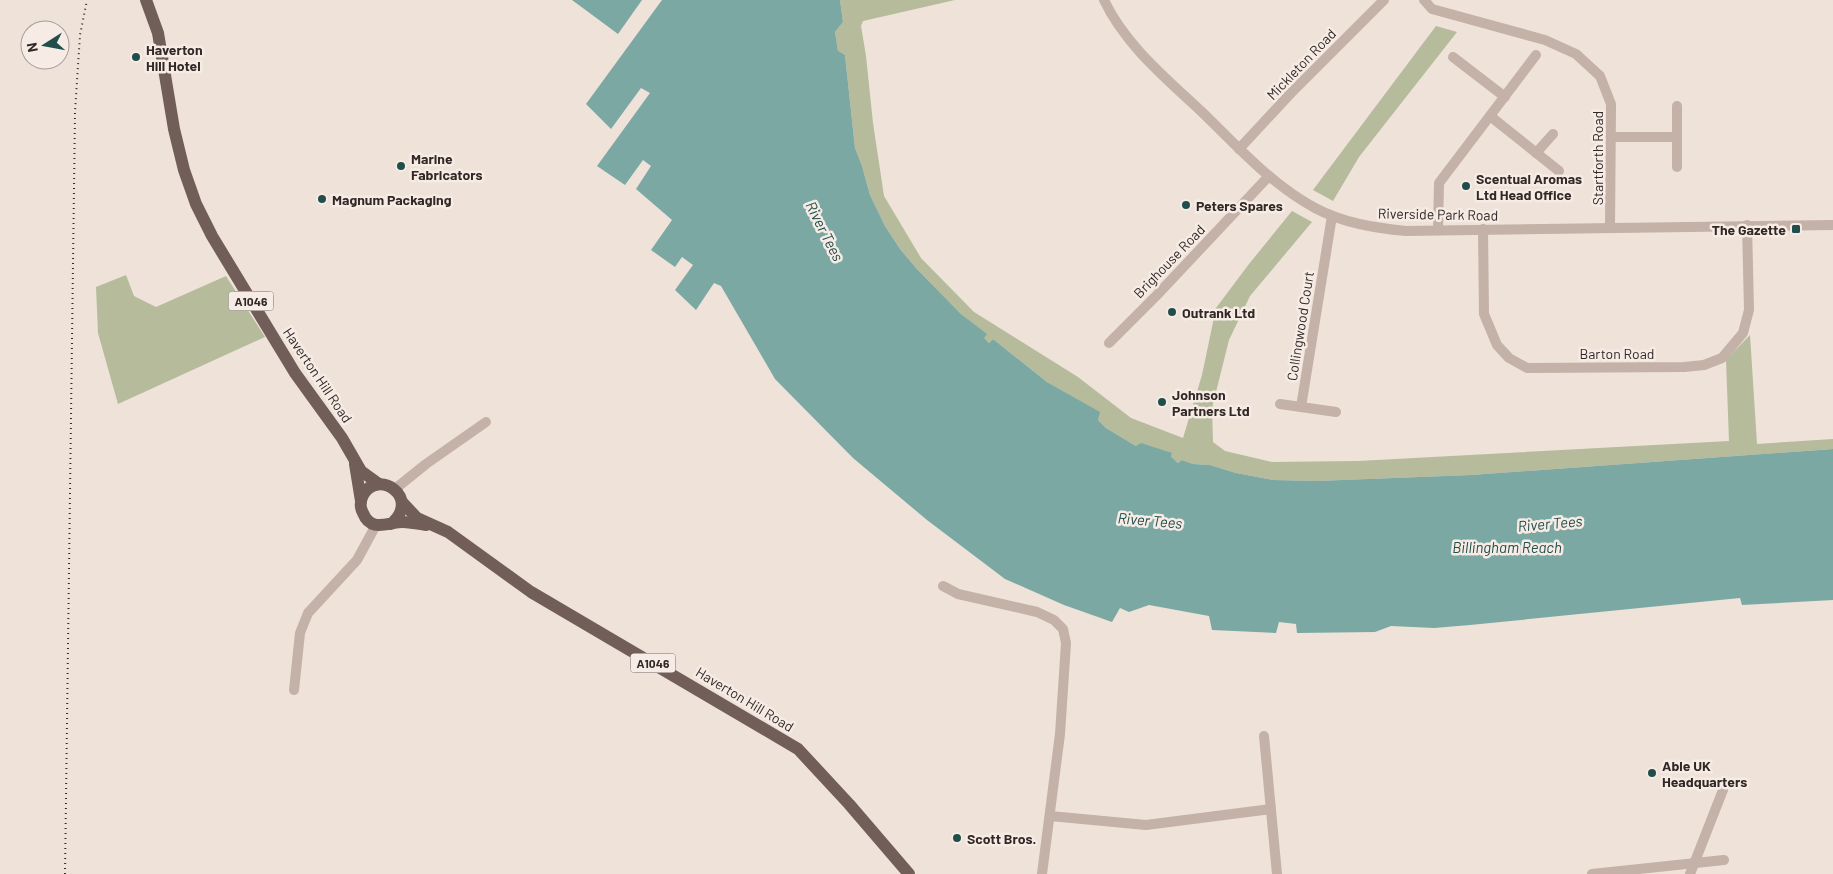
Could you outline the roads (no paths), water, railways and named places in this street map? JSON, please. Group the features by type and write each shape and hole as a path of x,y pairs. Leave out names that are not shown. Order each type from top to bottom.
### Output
{"main road":[{"name":"Haverton Hill Road","path":"146,0 158,33 174,129 196,204 212,236 295,373 342,438 361,471 379,484 395,489 400,495 402,502 417,518 448,532 531,592 798,749 850,804 909,874"},
{"name":"Haverton Hill Road","path":"354,461 361,509 369,522 384,526 403,522 432,526"},
{"path":"361,501 367,490 379,484"},
{"path":"391,524 398,518 402,502"}],"street":[{"name":"Riverside Park Road","path":"1104,0 1110,14 1143,56 1239,148 1269,176 1315,208 1332,216 1374,228 1406,231 1833,224"},
{"name":"Mickleton Road","path":"1239,148 1384,0"},
{"name":"Startforth Road","path":"1424,0 1432,9 1545,40 1576,54 1600,76 1611,104 1610,227"},
{"path":"1438,230 1439,183 1536,56"},
{"path":"1453,57 1505,97"},
{"path":"1677,106 1678,167"},
{"path":"1490,116 1559,171"},
{"path":"1536,153 1553,134"},
{"path":"1612,138 1678,137"},
{"name":"Brighouse Road","path":"1109,343 1269,176"},
{"name":"Collingwood Court","path":"1301,407 1332,216"},
{"name":"Barton Road","path":"1483,229 1484,314 1496,344 1509,358 1527,368 1684,367 1704,365 1722,358 1743,333 1749,310 1747,225"},
{"path":"1280,404 1336,412"},
{"path":"395,489 426,464 486,422"},
{"path":"294,690 300,633 308,613 357,560 376,525"},
{"path":"943,586 958,594 1037,612 1054,620 1062,629 1066,643 1060,725 1042,874"},
{"path":"1264,736 1277,874"},
{"path":"1690,874 1723,790"},
{"path":"1050,816 1146,825 1271,808"},
{"path":"1592,874 1684,869 1694,863 1724,860"}],"water":[{"path":"572,0 642,0 618,34"},
{"path":"662,0 840,0 843,22 835,32 838,51 845,55 855,148 870,195 885,226 900,249 961,314 987,334 984,338 989,343 993,339 1047,382 1100,412 1098,420 1106,428 1136,446 1141,443 1172,453 1171,457 1178,463 1182,460 1193,464 1210,465 1236,473 1273,480 1316,481 1471,475 1833,449 1833,600 1742,605 1740,598 1434,628 1391,626 1375,632 1297,633 1296,624 1279,622 1276,633 1212,630 1209,616 1149,605 1129,612 1120,608 1112,622 1064,605 1005,579 927,520 853,458 775,379 721,286 714,283 696,310 675,290 693,265 682,257 675,267 651,250 672,220 636,189 651,166 643,160 625,185 597,166 650,93 641,88 611,129 586,104"}],"railway":[{"path":"65,874 75,112 80,35 87,0"}],"place":[{"name":"Haverton Hill Hotel","path":"136,57"},
{"name":"Marine Fabricators","path":"401,166"},
{"name":"Scentual Aromas Ltd Head Office","path":"1466,186"},
{"name":"Magnum Packaging","path":"322,199"},
{"name":"Peters Spares","path":"1186,205"},
{"name":"The Gazette","path":"1796,229"},
{"name":"Outrank Ltd","path":"1172,312"},
{"name":"Johnson Partners Ltd","path":"1162,402"},
{"name":"Able UK Headquarters","path":"1652,773"},
{"name":"Scott Bros.","path":"957,838"}],"water label":[{"name":"River Tees","path":"825,231"},
{"name":"River Tees","path":"1150,520"},
{"name":"River Tees","path":"1550,523"},
{"name":"Billingham Reach","path":"1507,547"}]}
